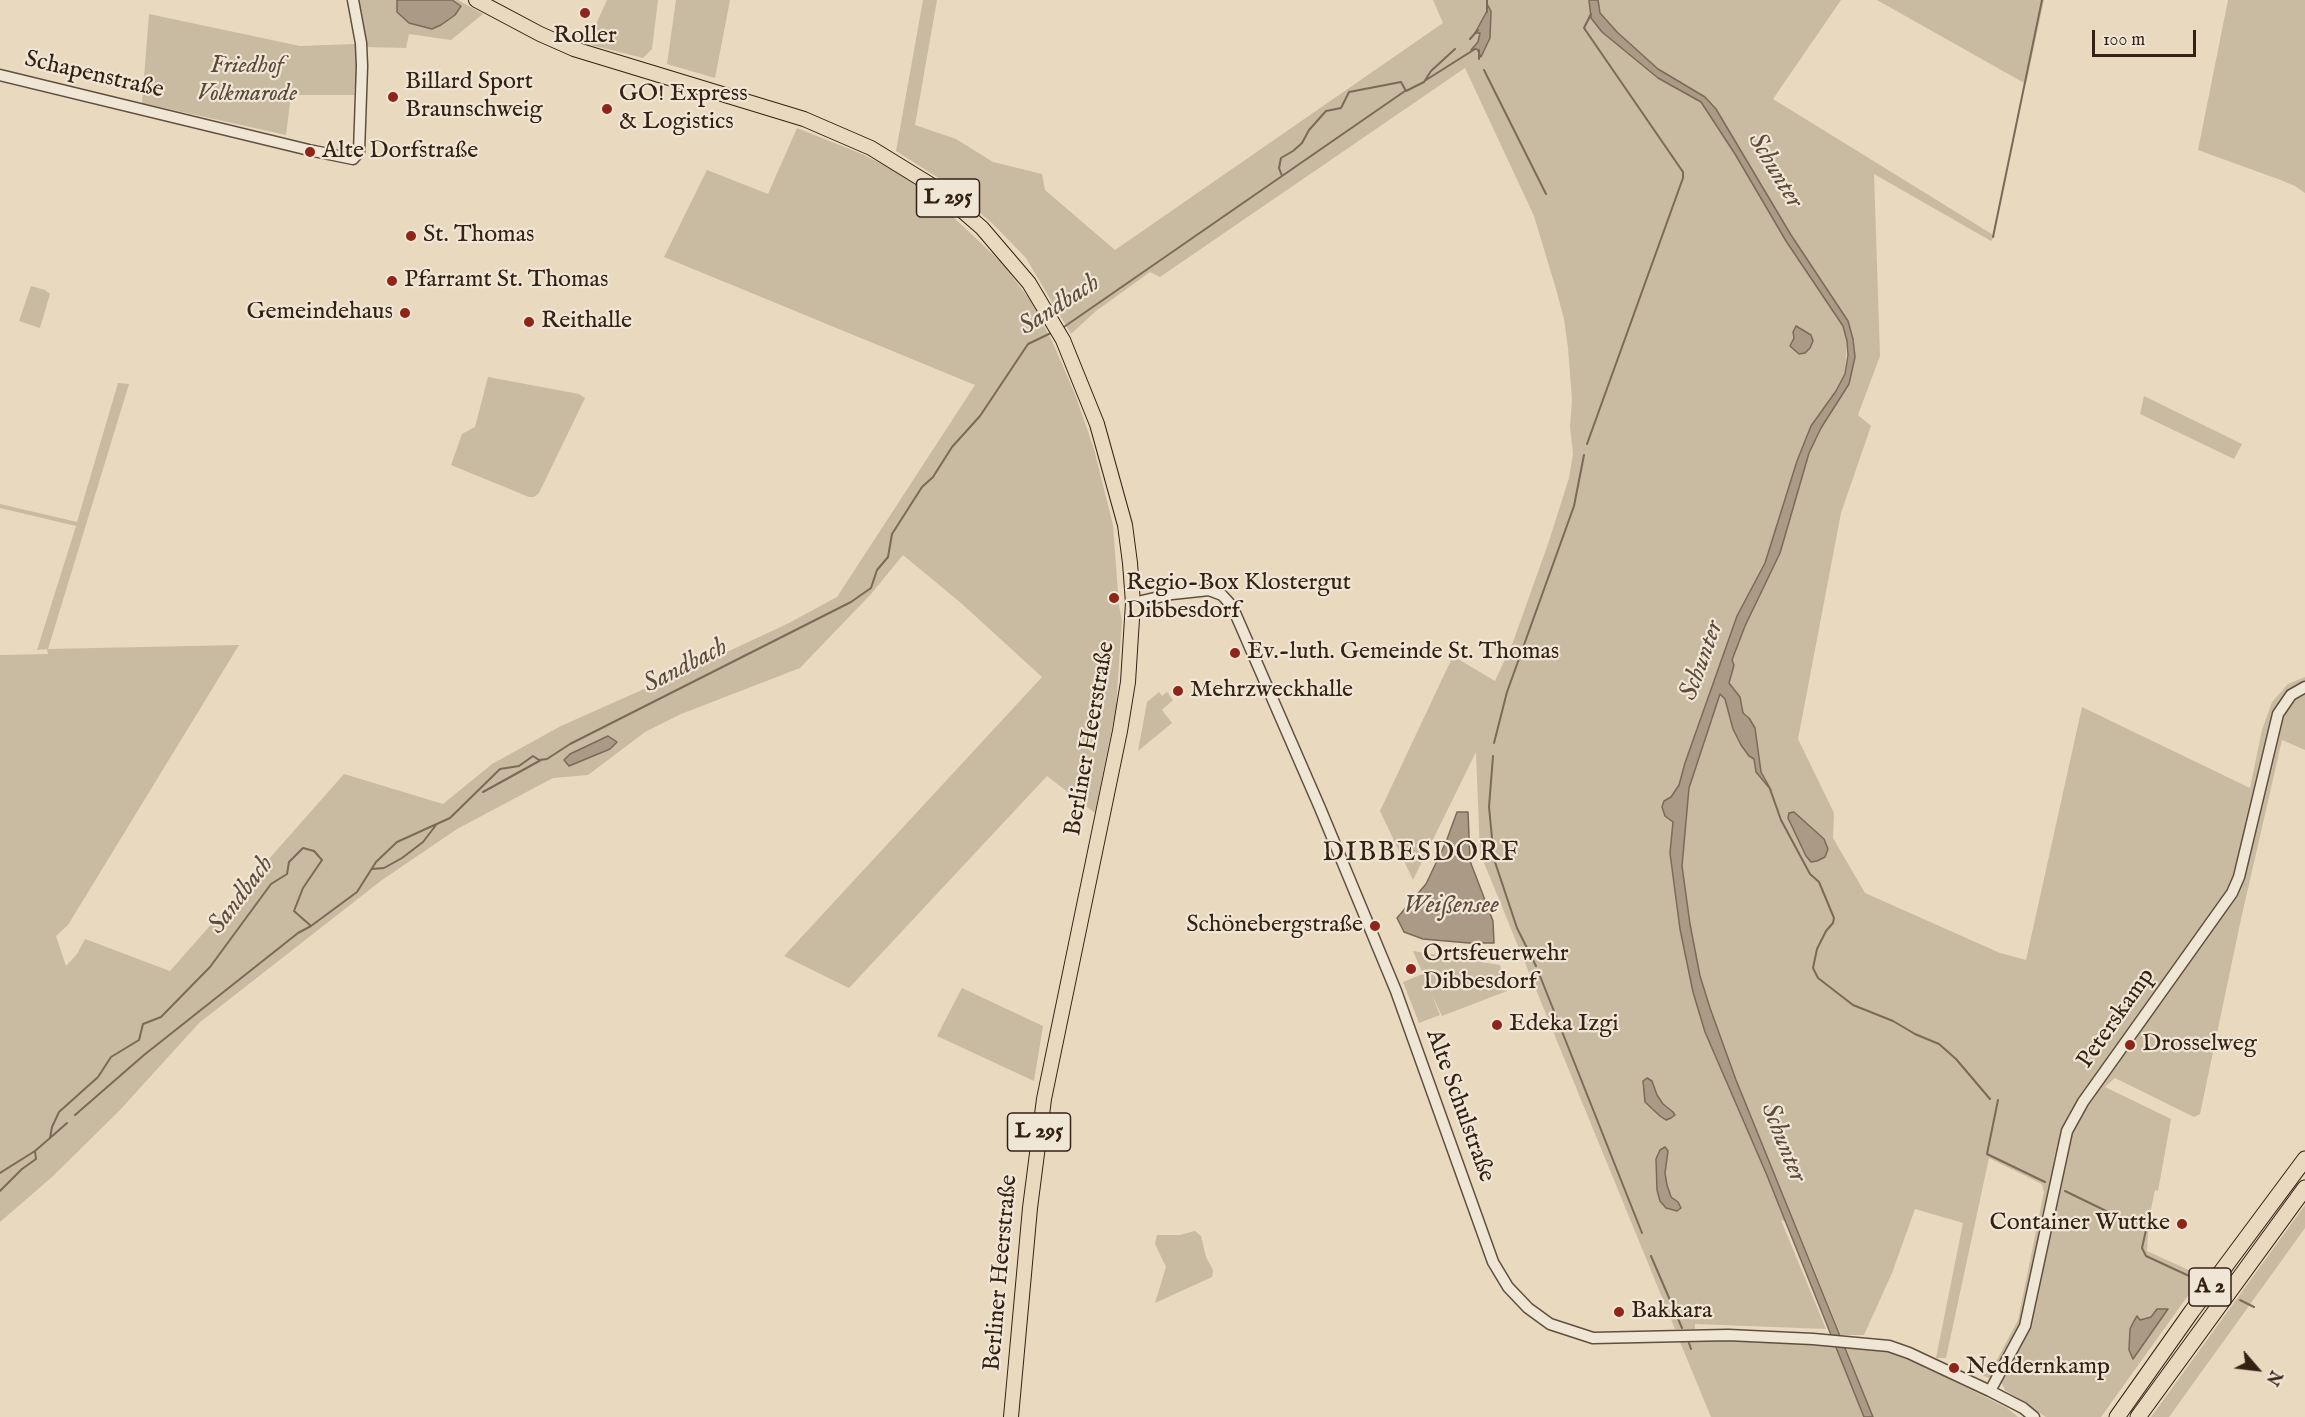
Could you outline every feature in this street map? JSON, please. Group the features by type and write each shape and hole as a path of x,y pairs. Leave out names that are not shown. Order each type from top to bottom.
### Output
{"highway":[{"name":"A 2","path":"2117,1417 2192,1311 2305,1159"},
{"name":"A 2","path":"2138,1417 2305,1188"}],"main road":[{"name":"Berliner Heerstraße","path":"476,0 574,49 804,119 890,159 936,188 982,228 1029,283 1063,340 1097,424 1128,544 1133,603 1128,682 1120,731 1044,1099 1030,1208 1011,1417"}],"street":[{"name":"Schapenstraße","path":"0,75 353,159 359,150 362,66 361,43 353,0"},
{"name":"Alte Schulstraße","path":"1133,603 1151,598 1209,590 1222,595 1230,602 1320,808 1396,991 1493,1262 1515,1295 1542,1320 1593,1338 1692,1335 1878,1343 1899,1348 2023,1408 2034,1417"},
{"name":"Peterskamp","path":"1990,1392 2025,1326 2061,1152 2069,1125 2236,885 2274,724 2290,695 2305,687"}],"green space":[{"path":"356,0 397,0 397,12 455,15 461,6 452,0 458,0 483,14 451,40 409,34 406,48 365,47"},
{"path":"607,0 658,0 652,49 643,58 587,44"},
{"path":"676,0 730,0 715,78 667,64"},
{"path":"923,0 937,0 915,125 956,139 993,162 1042,174 1045,190 1115,250 1443,23 1433,0 1589,0 1591,18 1658,78 1701,102 1735,154 1786,241 1843,326 1847,341 1845,374 1811,426 1797,461 1765,563 1737,616 1679,785 1671,797 1664,801 1673,822 1670,853 1680,929 1693,992 1705,1032 1786,1222 1781,1220 1826,1329 1695,1324 1695,1329 1675,1329 1480,853 1476,752 1413,880 1380,811 1453,656 1495,681 1513,642 1549,541 1569,478 1573,454 1568,348 1564,319 1556,289 1534,216 1465,68 1160,277 1150,272 1096,311 1071,334 1026,258 993,224 940,179 896,151"},
{"path":"1598,0 1841,0 1773,99 1995,236 1991,241 1874,174 1880,356 1858,415 1871,426 1841,513 1798,739 1834,813 1833,838 1865,893 2000,953 2026,960 2082,707 2250,788 2262,730 2272,702 2288,684 2305,677 2305,750 2282,740 2200,1114 2194,1117 2115,1078 2105,1087 2171,1119 2158,1191 2155,1190 2149,1219 2147,1251 2202,1276 2101,1417 2046,1417 2005,1390 2002,1384 1982,1375 1991,1371 2018,1320 2044,1192 2042,1184 1989,1158 1946,1358 1936,1358 1963,1223 1915,1209 1892,1273 1864,1335 1841,1335 1736,1080 1710,1008 1700,976 1682,866 1689,788 1720,693 1725,699 1733,729 1741,745 1754,759 1756,772 1769,787 1761,772 1755,728 1743,713 1742,704 1729,683 1734,665 1732,660 1745,626 1780,553 1809,453 1821,428 1849,384 1848,321 1791,235 1716,109 1704,97 1658,69 1617,32 1600,13"},
{"path":"1877,0 2044,0 2026,84"},
{"path":"2228,0 2305,0 2305,193 2278,179 2198,150"},
{"name":"Friedhof Volkmarode","path":"149,14 300,46 355,44 357,69 354,95 291,95 286,135 142,103"},
{"path":"797,128 862,154 897,172 930,195 1002,263 1030,300 1052,341 1075,394 1094,449 1113,525 1122,620 1116,708 1095,813 1047,776 849,988 784,956 1042,677 961,603 903,555 871,594 800,668 681,714 645,732 588,775 553,778 457,829 382,880 199,1023 120,1110 52,1177 0,1222 0,655 48,654 47,649 37,650 76,526 0,508 0,504 77,522 118,383 129,384 48,649 239,645 68,925 56,936 66,966 77,954 85,939 170,971 344,774 443,804 492,764 561,726 727,652 837,597 975,385 664,257 707,170 768,194"},
{"path":"31,286 50,294 40,328 19,321"},
{"path":"488,377 579,394 585,398 539,493 534,497 451,465 462,434 475,427"},
{"path":"2144,396 2242,444 2234,459 2140,414"},
{"path":"1159,692 1162,696 1167,692 1173,700 1162,710 1172,723 1138,751 1147,702"},
{"path":"1413,951 1500,965 1507,991 1442,1016 1431,993 1440,1015 1419,1023 1403,982 1423,974"},
{"path":"962,988 1043,1026 1034,1081 937,1036"},
{"path":"2305,1205 2305,1228 2169,1417 2151,1417"},
{"path":"1195,1231 1201,1236 1206,1257 1213,1270 1212,1277 1155,1303 1166,1267 1155,1244 1157,1235 1180,1235"},
{"path":"1706,1339 1837,1346 1864,1417 1711,1417 1680,1342"},
{"path":"1846,1348 1885,1350 1912,1360 2007,1408 2018,1417 1873,1417"}],"water":[{"path":"397,0 452,0 461,6 455,15 432,29 409,23 397,12"},
{"path":"1589,0 1598,0 1600,13 1617,32 1658,69 1705,97 1716,109 1791,235 1848,321 1853,339 1855,357 1849,384 1821,428 1809,453 1780,553 1745,626 1732,660 1734,665 1729,683 1740,697 1743,713 1755,728 1761,772 1771,790 1756,772 1754,759 1741,745 1733,729 1725,699 1720,694 1689,788 1682,866 1700,976 1710,1008 1736,1080 1873,1417 1864,1417 1766,1173 1705,1032 1693,992 1680,929 1670,853 1673,822 1665,816 1662,807 1664,801 1671,797 1679,785 1737,616 1765,563 1797,461 1811,426 1845,374 1848,355 1847,341 1843,326 1786,241 1735,154 1701,102 1658,78 1602,32 1591,18"},
{"path":"1487,4 1491,11 1490,38 1481,57 1477,49 1471,50 1478,42 1480,33 1475,33 1487,11"},
{"path":"1796,326 1811,335 1813,341 1805,353 1799,354 1790,346"},
{"path":"608,736 617,742 610,749 569,766 564,760 570,754"},
{"name":"Weißensee","path":"1457,812 1468,812 1470,861 1493,921 1494,943 1423,939 1404,932 1397,918 1426,884"},
{"path":"1794,812 1824,839 1828,849 1825,857 1811,862 1806,856 1788,818 1789,813"},
{"path":"1647,1078 1652,1081 1663,1104 1675,1115 1671,1118 1666,1120 1645,1102 1643,1081"},
{"path":"1665,1147 1668,1151 1665,1173 1667,1185 1671,1197 1678,1202 1681,1208 1677,1211 1666,1208 1660,1201 1657,1190 1656,1159 1660,1150"},
{"path":"2157,1309 2168,1309 2133,1359 2129,1350 2130,1329 2137,1316 2140,1320 2151,1317"}],"waterway":[{"name":"Sandbach","path":"1487,0 1487,12"},
{"path":"1993,237 2042,0"},
{"path":"1587,444 1683,178 1683,172 1584,28 1591,14"},
{"name":"Sandbach","path":"1470,39 1478,30"},
{"name":"Sandbach","path":"1061,329 1282,176 1279,168 1281,158 1302,143 1309,130 1326,111 1341,108 1349,92 1401,82 1406,91 1424,82 1431,71 1455,49"},
{"path":"1426,80 1475,49"},
{"path":"1479,50 1479,59"},
{"path":"1484,70 1546,194"},
{"path":"1282,176 1405,91"},
{"name":"Sandbach","path":"0,1191 22,1169 36,1159 35,1151 50,1138 59,1112 98,1077 111,1057 139,1040 143,1024 161,1017 210,967 271,884 287,874 289,862 303,848 314,851 322,860 303,888 294,911 311,926 357,892 376,862 397,842 450,818 500,769 519,766 533,756 539,760 547,759 570,744 851,602 871,588 877,570 888,557 892,534 922,487 933,477 952,447 980,416 1028,344 1053,332"},
{"path":"1494,743 1507,692 1574,506 1584,455"},
{"path":"1493,756 1489,807 1494,859 1517,928 1536,966"},
{"path":"483,792 541,760"},
{"path":"1770,789 1781,820 1810,874 1819,882 1834,918 1817,949 1813,968 1818,978 1853,1005 1893,1021 1939,1044 1956,1059 1990,1099"},
{"path":"372,869 384,868 402,858 423,842 436,825"},
{"path":"75,1115 144,1055 298,933 311,926"},
{"path":"1540,976 1642,1233"},
{"path":"1998,1100 1987,1154 2045,1182"},
{"path":"50,1138 67,1123"},
{"path":"0,1173 35,1151"},
{"path":"2065,1191 2137,1226"},
{"path":"2146,1230 2142,1248 2146,1256 2200,1281"},
{"path":"1651,1256 1682,1328"},
{"path":"2240,1300 2254,1307"},
{"path":"1689,1343 1691,1349"}],"place":[{"name":"Roller","path":"585,13"},
{"name":"Billard Sport Braunschweig","path":"393,97"},
{"name":"GO! Express & Logistics","path":"607,109"},
{"name":"Alte Dorfstraße","path":"310,152"},
{"name":"St. Thomas","path":"411,236"},
{"name":"Pfarramt St. Thomas","path":"392,281"},
{"name":"Gemeindehaus","path":"405,313"},
{"name":"Reithalle","path":"529,322"},
{"name":"Regio-Box Klostergut Dibbesdorf","path":"1114,598"},
{"name":"Ev.-luth. Gemeinde St. Thomas","path":"1235,653"},
{"name":"Mehrzweckhalle","path":"1178,691"},
{"name":"Schönebergstraße","path":"1375,926"},
{"name":"Ortsfeuerwehr Dibbesdorf","path":"1411,969"},
{"name":"Edeka Izgi","path":"1497,1025"},
{"name":"Drosselweg","path":"2130,1045"},
{"name":"Container Wuttke","path":"2182,1224"},
{"name":"Bakkara","path":"1619,1312"},
{"name":"Neddernkamp","path":"1954,1368"}],"district":[{"name":"DIBBESDORF","path":"1421,854"}],"water label":[{"name":"Schunter","path":"1774,171"},
{"name":"Schunter","path":"1703,661"},
{"name":"Schunter","path":"1782,1143"}]}
